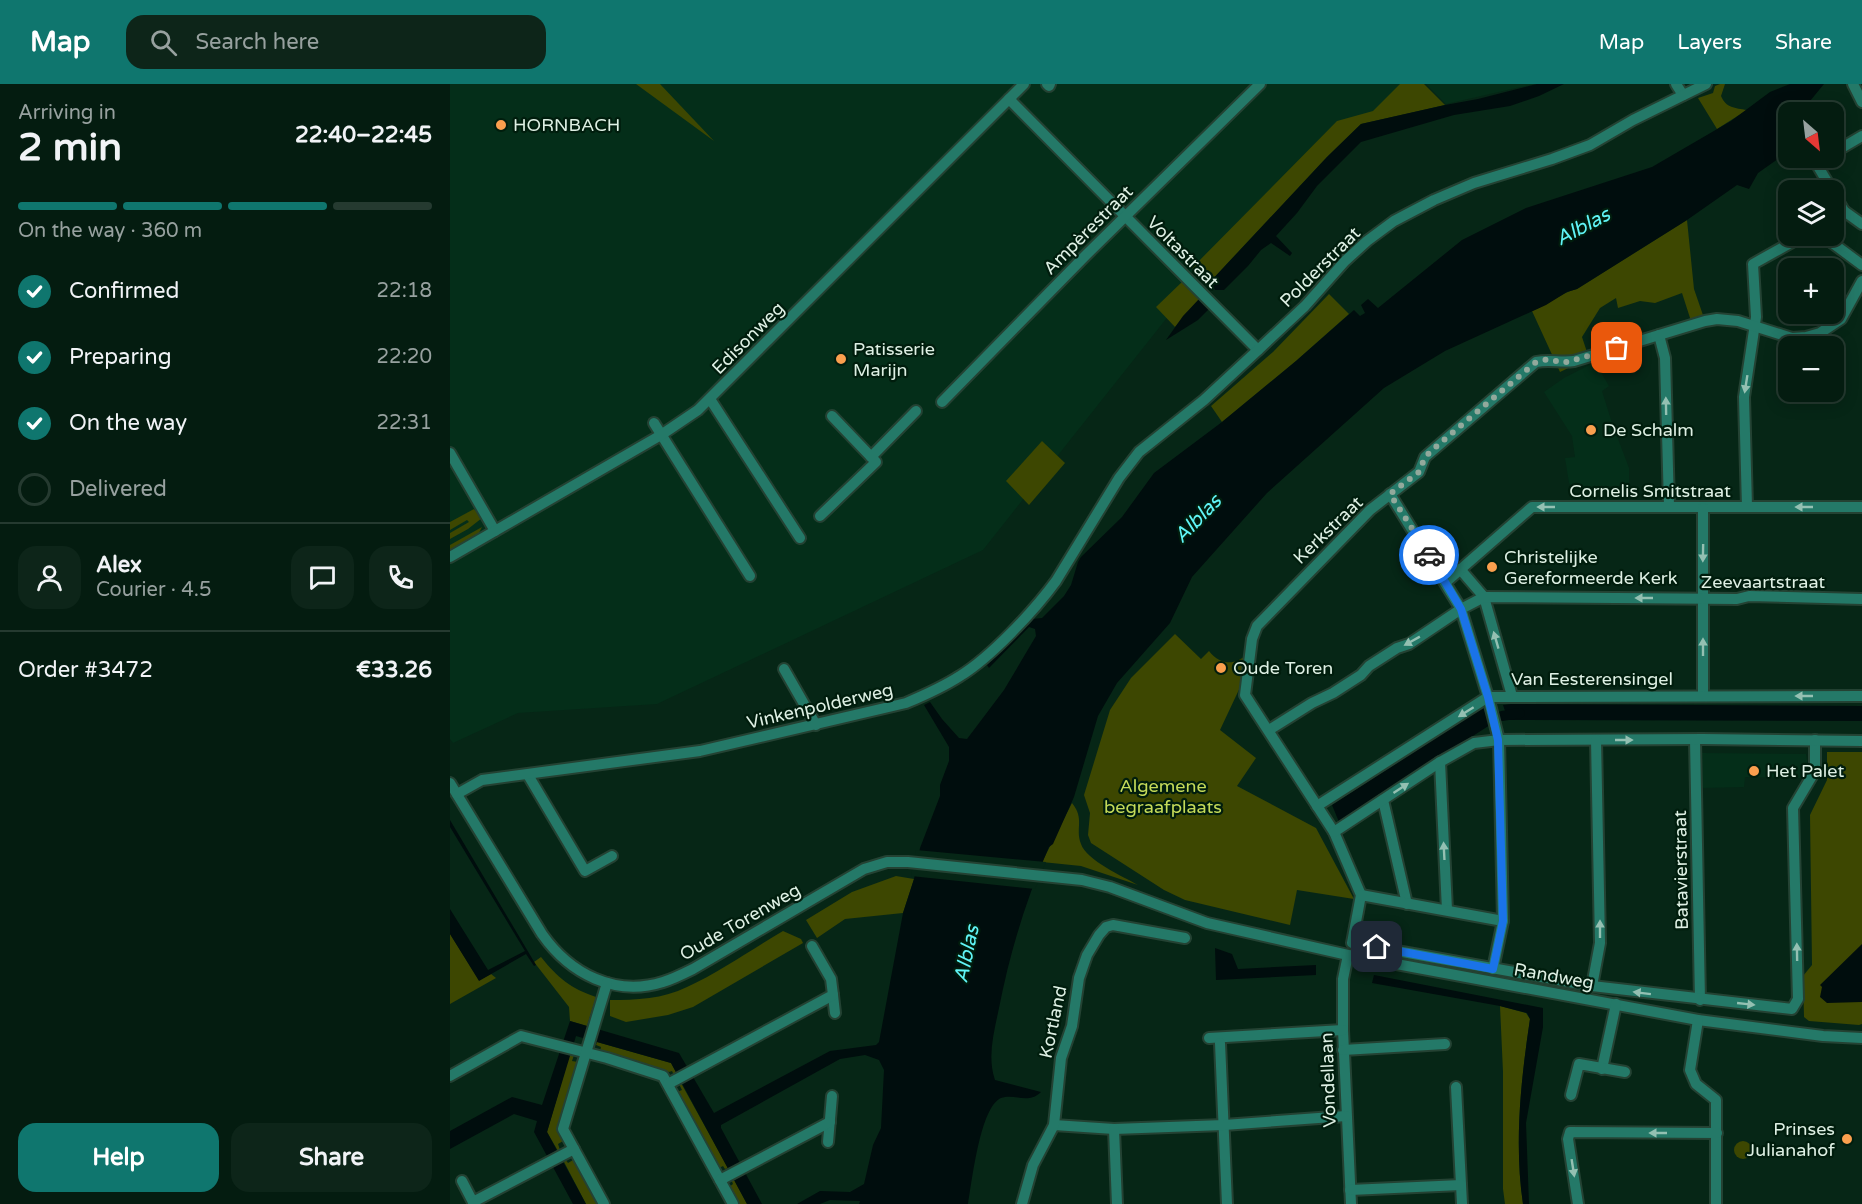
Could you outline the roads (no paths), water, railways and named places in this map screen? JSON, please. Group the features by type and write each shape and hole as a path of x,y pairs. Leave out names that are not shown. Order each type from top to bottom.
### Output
{"street":[{"name":"Edisonweg","path":"450,557 684,421 710,399 1024,84"},
{"name":"Ampèrestraat","path":"942,402 1260,84"},
{"path":"1676,84 1683,95"},
{"name":"Polderstraat","path":"1068,563 1119,478 1139,452 1204,400 1305,306 1345,261 1367,241 1394,221 1434,200 1474,183 1552,159 1590,144 1706,84"},
{"path":"1853,84 1862,102"},
{"name":"Voltastraat","path":"1009,99 1258,350"},
{"path":"1844,147 1862,136"},
{"path":"1844,211 1862,224"},
{"path":"1747,507 1744,398 1755,327 1753,264 1785,246"},
{"path":"1836,246 1862,265"},
{"name":"Kerkstraat","path":"1361,895 1334,832 1245,695 1252,639 1257,626 1339,541 1390,494 1419,472 1425,457 1536,362 1549,359 1563,363 1574,361 1717,319 1738,321 1792,338 1806,337 1820,333 1841,319 1861,284"},
{"path":"1659,335 1665,357 1669,506"},
{"path":"710,399 800,538"},
{"path":"871,457 916,411"},
{"path":"820,516 876,462 831,416"},
{"path":"654,423 750,576"},
{"path":"450,453 495,531"},
{"path":"1390,494 1461,609 1488,697 1498,740 1503,921 1493,969"},
{"name":"Cornelis Smitstraat","path":"1446,582 1532,507 1862,507"},
{"path":"1703,508 1703,695"},
{"name":"Vinkenpolderweg","path":"457,794 482,780 700,751 813,719 906,703 933,692 963,675 994,648 1045,596 1068,563"},
{"path":"1460,569 1484,597 1512,696"},
{"name":"Zeevaartstraat","path":"1484,597 1737,599 1749,596 1862,599"},
{"path":"1269,730 1312,703 1333,693 1397,648 1409,644 1461,609 1484,597"},
{"path":"784,669 813,719"},
{"name":"Van Eesterensingel","path":"1317,806 1488,697 1862,696"},
{"path":"1334,832 1440,762 1474,743 1498,740 1862,741"},
{"path":"1592,986 1600,943 1596,740"},
{"name":"Batavierstraat","path":"1695,740 1700,1000"},
{"name":"Randweg","path":"1361,895 1353,943 1592,986 1792,1009 1798,999 1793,808 1815,771 1815,740"},
{"path":"1440,762 1447,910"},
{"path":"528,775 585,871 612,856"},
{"name":"Oude Torenweg","path":"450,783 549,945 563,959 584,974 607,983 632,987 673,979 864,868 887,862 908,862 1082,880 1140,898"},
{"path":"1383,800 1407,904"},
{"path":"1361,895 1503,921"},
{"name":"Randweg","path":"1140,898 1207,922 1348,956 1698,1020 1862,1038"},
{"name":"Kortland","path":"1022,1204 1033,1165 1054,1125 1061,1059 1072,1026 1080,978 1087,955 1099,935 1106,927 1113,925 1185,938"},
{"path":"812,946 831,979 834,1013"},
{"name":"Vondellaan","path":"1348,956 1343,979 1342,1030 1351,1204"},
{"path":"604,1204 569,1152 563,1129 584,1049 607,983"},
{"path":"673,1081 833,995"},
{"path":"1602,1069 1616,1004"},
{"path":"1698,1020 1690,1070 1696,1084 1716,1100 1716,1204"},
{"path":"1209,1038 1342,1030"},
{"path":"450,1076 521,1036 584,1049 663,1076 673,1081 724,1177 733,1204"},
{"path":"1220,1043 1227,1204"},
{"path":"1343,1050 1445,1044"},
{"path":"1571,1095 1579,1064 1625,1072"},
{"path":"1456,1087 1462,1204"},
{"path":"828,1142 832,1096"},
{"path":"1054,1125 1114,1129 1224,1125 1346,1116"},
{"path":"724,1177 830,1122"},
{"path":"1114,1129 1117,1204"},
{"path":"1578,1204 1568,1139 1570,1132 1717,1133"},
{"path":"462,1181 473,1203 569,1152"},
{"path":"1350,1190 1461,1185"}],"water":[{"path":"1537,84 1564,84 1510,106 1454,115 1361,142 1317,186 1276,236 1292,253 1290,256 1271,243 1261,250 1224,290 1215,290 1210,282 1361,124"},
{"name":"Alblas","path":"1790,84 1824,84 1809,102 1778,102 1778,159 1758,173 1749,189 1737,185 1687,220 1577,289 1445,351 1384,388 1267,493 1192,577 1170,623 1117,683 1098,716 1074,797 1033,886 1003,987 991,1053 995,1080 1041,1092 1031,1098 1001,1098 994,1104 982,1130 968,1204 859,1204 860,1201 830,1200 820,1204 797,1204 820,1191 850,1192 864,1184 873,1145 881,1128 884,1070 879,1060 865,1055 840,1059 721,1125 762,1204 747,1204 671,1063 576,1036 547,1132 586,1204 573,1204 534,1132 537,1121 514,1114 450,1149 450,1131 512,1097 542,1105 570,1021 679,1053 714,1113 830,1051 876,1045 879,1042 903,913 914,879 920,848 940,796 940,785 949,761 949,747 924,705 930,702 959,738 967,739 1004,690 1036,636 1035,629 1029,627 989,668 987,665 1032,619 1042,618 1064,596 1071,585 1081,557 1122,517 1154,473 1222,422 1354,310 1360,316 1365,313 1361,305 1368,299 1378,308 1462,240 1526,208 1652,167 1731,121 1770,92"},
{"path":"1200,298 1210,308 1198,320 1166,340 1183,316"},
{"path":"1503,705 1862,706 1862,721 1508,720"},
{"path":"1483,707 1490,725 1339,822 1332,805"},
{"path":"450,820 536,965 534,966 526,954 479,981 450,934 450,909 488,970 525,951 450,827"},
{"path":"1862,944 1862,1002 1827,1003 1820,997 1822,987 1820,985"},
{"path":"1215,948 1232,954 1238,969 1316,965 1316,975 1216,980"},
{"path":"1374,975 1543,1008 1543,1027 1526,1123 1529,1204 1523,1204 1519,1158 1521,1088 1530,1019 1527,1013 1372,983"}],"waterway":[{"path":"1502,716 1520,713"}],"place":[{"name":"HORNBACH","path":"501,125"},
{"name":"Patisserie Marijn","path":"841,359"},
{"name":"De Schalm","path":"1591,430"},
{"name":"Christelijke Gereformeerde Kerk","path":"1492,567"},
{"name":"Oude Toren","path":"1221,668"},
{"name":"Het Palet","path":"1754,771"},
{"name":"Prinses Julianahof","path":"1847,1139"}],"park label":[{"name":"Algemene begraafplaats","path":"1163,796"}]}
